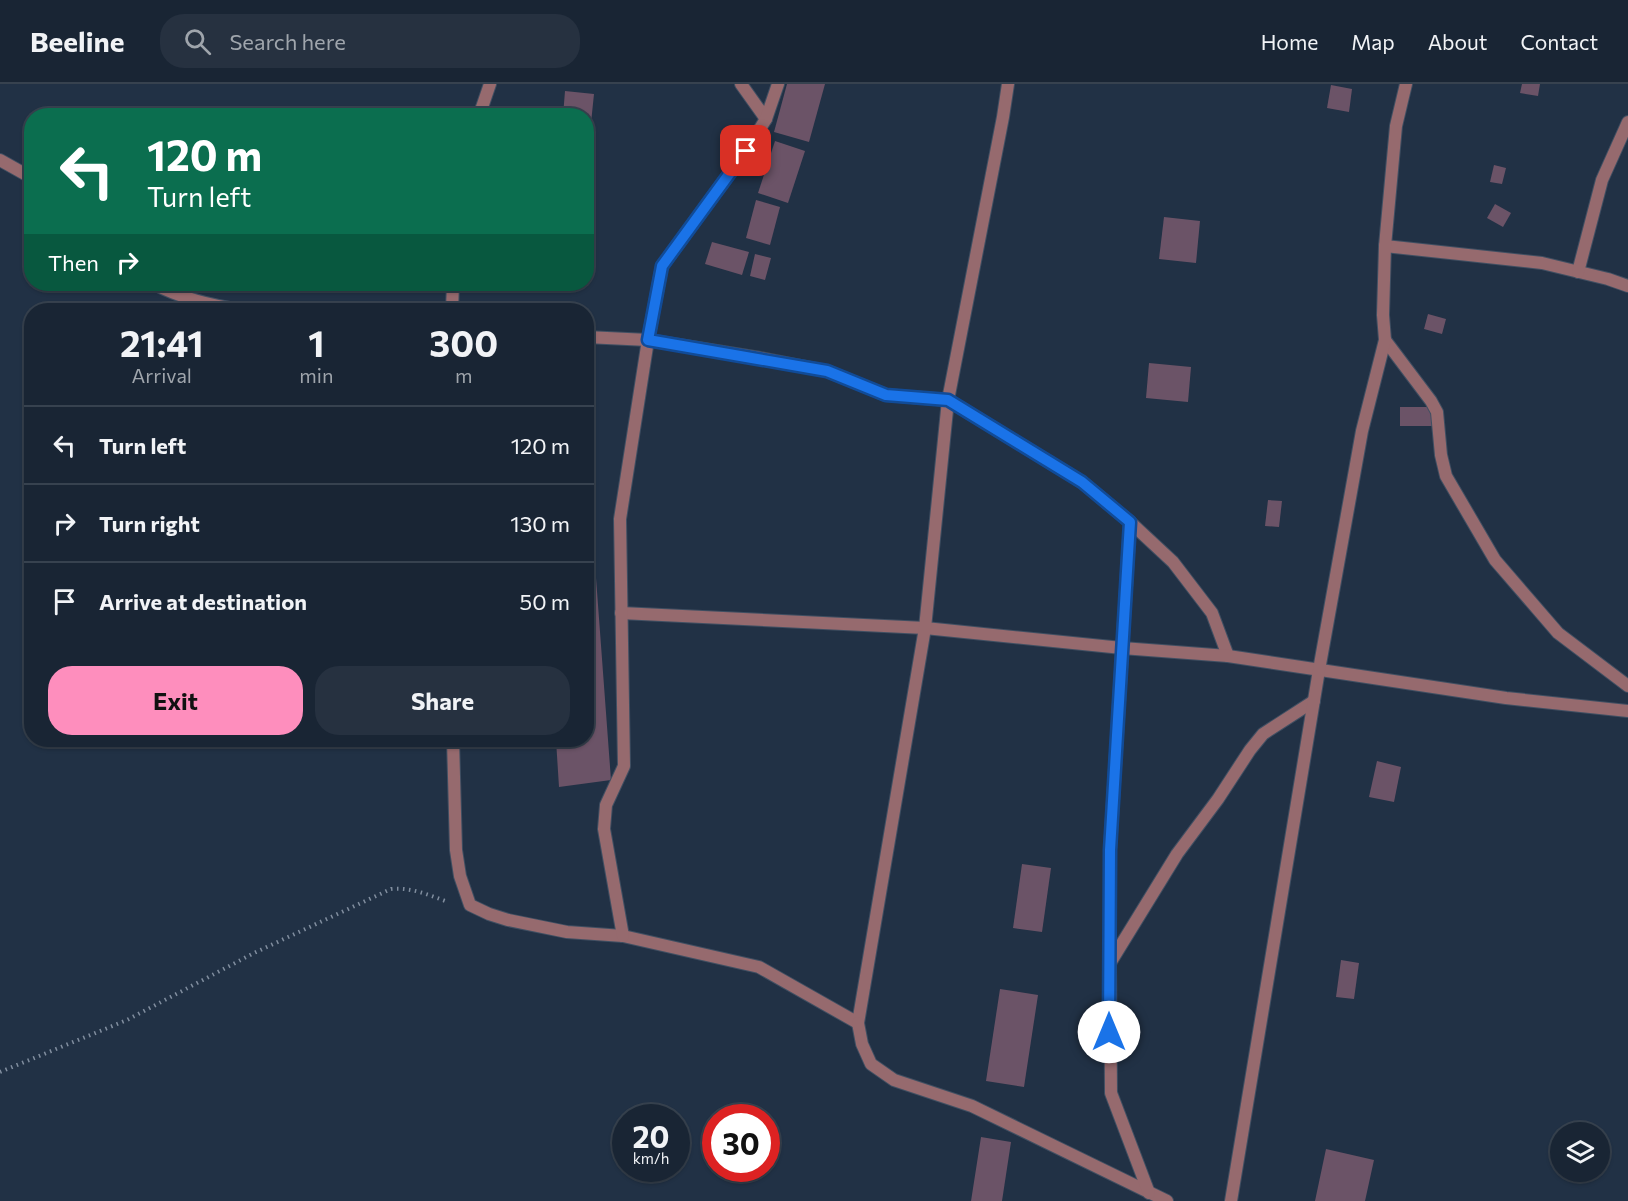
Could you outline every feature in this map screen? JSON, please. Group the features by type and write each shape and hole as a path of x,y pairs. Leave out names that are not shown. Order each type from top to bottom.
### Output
{"street":[{"path":"482,108 490,84"},
{"path":"741,84 766,119"},
{"path":"623,936 603,829 606,805 624,766 620,519 648,340 662,266 746,151 766,119 778,84"},
{"path":"1008,84 948,400 925,628 858,1023 862,1044 872,1064 894,1080 972,1106 1167,1201"},
{"path":"1231,1201 1319,670 1362,431 1384,340 1385,246 1396,126 1406,84"},
{"path":"1578,272 1602,180 1628,122"},
{"path":"0,160 24,174"},
{"path":"1385,246 1542,263 1628,286"},
{"path":"169,291 205,303"},
{"path":"594,337 648,340 827,371 886,395 948,400 1082,482 1130,522 1173,562 1212,613 1228,656"},
{"path":"1384,340 1437,412 1441,455 1446,476 1495,560 1558,633 1628,686"},
{"path":"1130,522 1110,850 1111,1093 1149,1192"},
{"path":"621,613 925,628 1228,656 1506,698 1628,711"},
{"path":"1110,963 1177,854 1218,799 1250,750 1263,734 1314,701"},
{"path":"453,747 456,850 460,876 470,905 489,914 567,932 623,936 759,967 858,1023"}],"path":[{"path":"0,1072 127,1020 254,953 392,889 404,888 454,904 470,905"}],"building":[{"path":"787,84 825,84 809,142 774,132"},
{"path":"1522,84 1540,84 1538,96 1520,93"},
{"path":"1331,85 1352,89 1349,112 1327,108"},
{"path":"565,91 594,94 593,108 564,108"},
{"path":"775,141 805,151 788,203 758,193"},
{"path":"1494,165 1506,168 1502,184 1490,182"},
{"path":"756,200 780,207 770,245 746,238"},
{"path":"1495,204 1511,213 1503,227 1487,218"},
{"path":"1164,217 1200,221 1196,263 1159,259"},
{"path":"712,242 749,252 742,275 705,264"},
{"path":"755,254 771,258 765,280 750,276"},
{"path":"1428,314 1446,319 1442,334 1424,329"},
{"path":"1149,363 1191,367 1188,402 1146,398"},
{"path":"1400,407 1432,407 1432,426 1400,426"},
{"path":"1268,500 1282,501 1279,527 1265,526"},
{"path":"594,551 611,780 559,787 556,747 594,747"},
{"path":"1377,761 1401,767 1394,802 1369,797"},
{"path":"1022,864 1051,868 1042,932 1013,928"},
{"path":"1341,960 1359,963 1354,999 1336,997"},
{"path":"1000,989 1038,995 1024,1087 986,1081"},
{"path":"981,1137 1011,1142 1002,1201 971,1201"},
{"path":"1326,1149 1374,1160 1365,1201 1315,1201"}],"route":[{"path":"746,151 662,266 648,340 827,371 886,395 948,400 1082,482 1130,522 1110,850 1109,1032"}]}
